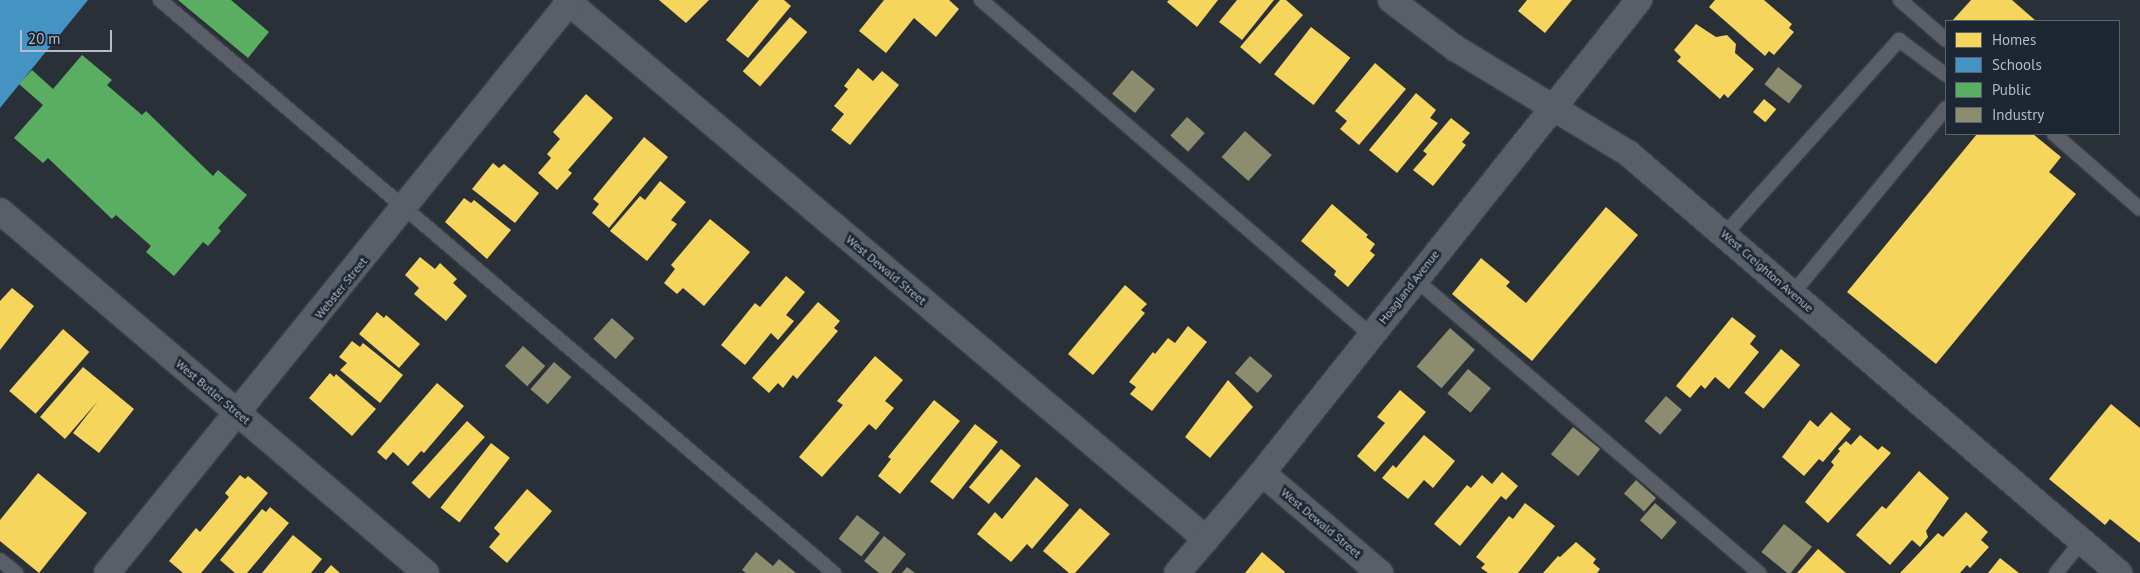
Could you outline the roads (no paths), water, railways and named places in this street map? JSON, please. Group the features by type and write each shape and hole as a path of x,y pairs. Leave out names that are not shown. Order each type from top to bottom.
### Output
{"street":[{"name":"West Creighton Avenue","path":"1392,0 1455,48 1550,109 1591,129 1629,154 1725,234 2119,573"},
{"name":"Hoagland Avenue","path":"1177,573 1262,473 1550,109 1639,0"},
{"name":"Webster Street","path":"107,573 239,414 569,1"},
{"name":"West Dewald Street","path":"569,1 1206,539"},
{"name":"West Butler Street","path":"0,211 426,573"},
{"name":"West Dewald Street","path":"1262,473 1380,573"}],"lane":[{"path":"160,0 834,573"},
{"path":"981,0 1371,335"},
{"path":"1900,0 1945,39"},
{"path":"1725,234 1899,40 1945,74"},
{"path":"1793,293 1945,109"},
{"path":"2055,135 2140,209"},
{"path":"1415,280 1759,573"},
{"path":"2056,573 2082,541"},
{"path":"0,560 16,573"}]}
